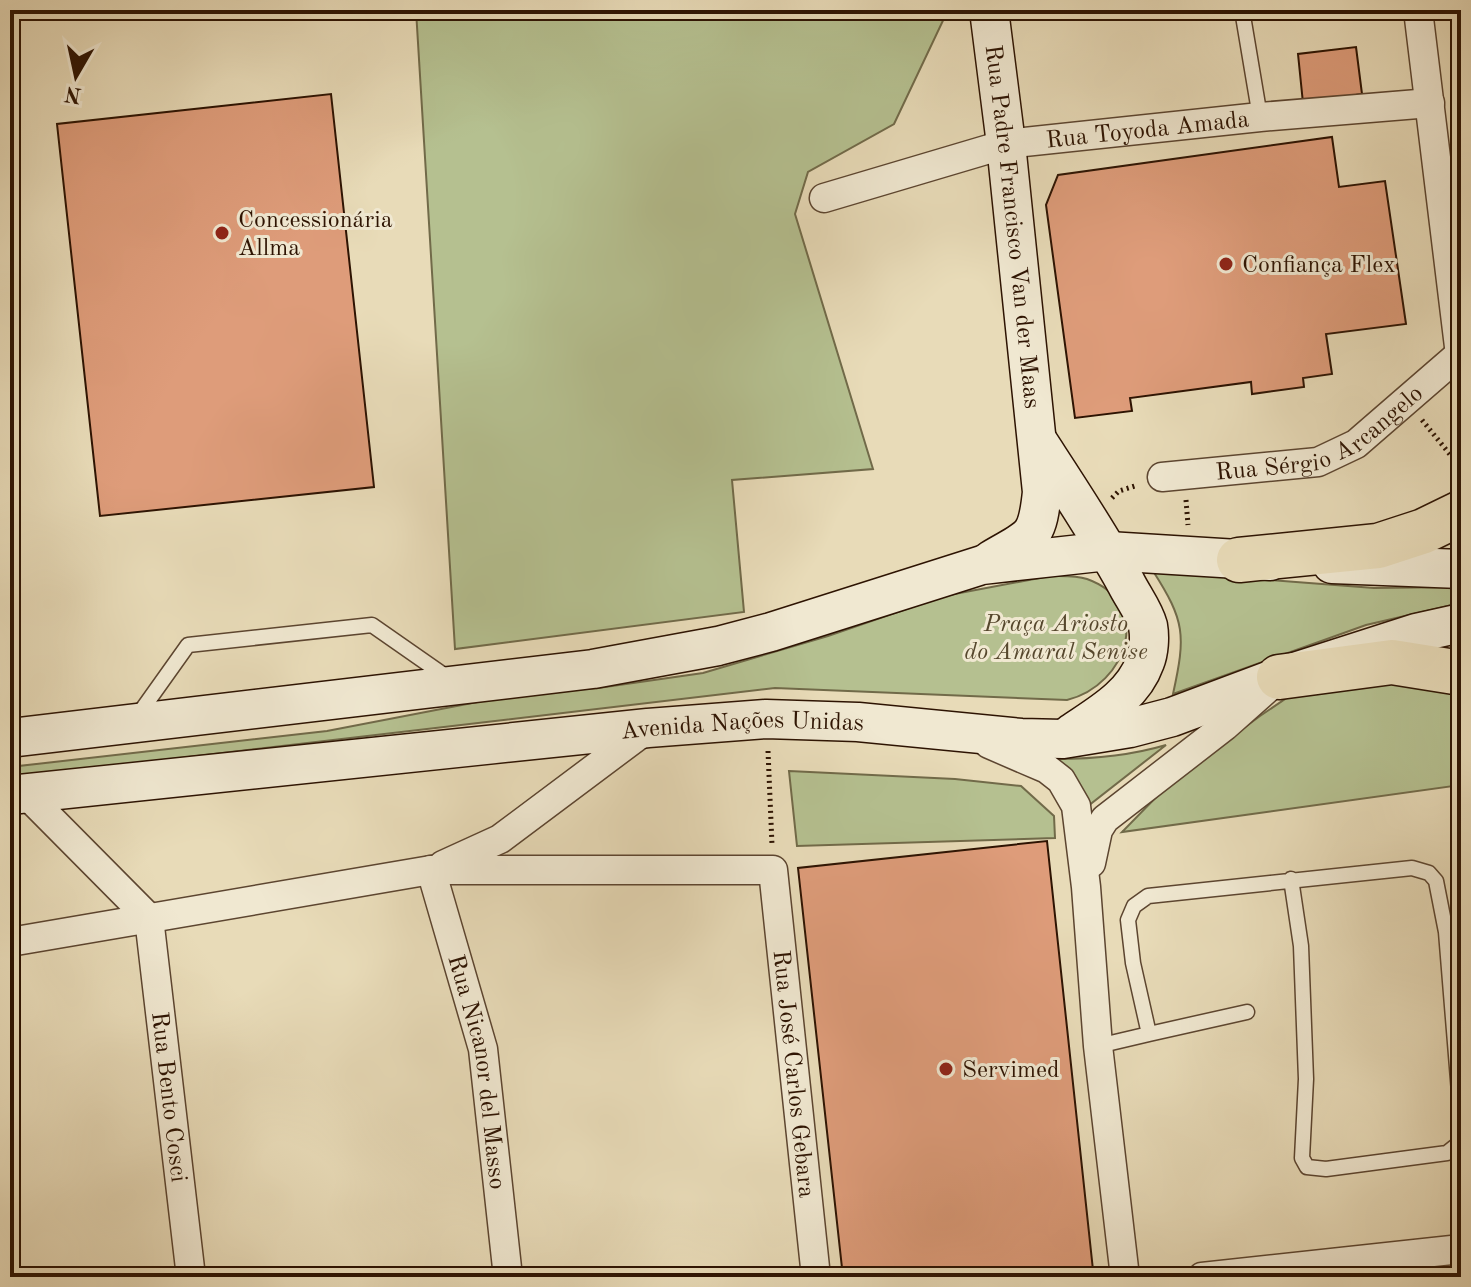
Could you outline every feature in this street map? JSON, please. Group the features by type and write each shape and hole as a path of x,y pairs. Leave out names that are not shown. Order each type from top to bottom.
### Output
{"highway":[{"path":"1239,560 1378,546 1424,531 1461,513"},
{"path":"1279,677 1392,662 1461,673"}],"main road":[{"name":"Rua Padre Francisco Van der Maas","path":"982,565 1032,535 1038,522 1042,492 989,10"},
{"path":"1038,442 1108,551 1148,624 1146,661 1128,690 1111,708 1063,739"},
{"path":"10,738 593,669 718,646 771,632 982,565 1108,551 1432,570 1461,569"},
{"name":"Avenida Nações Unidas","path":"17,794 648,728 766,719 809,719 1063,739 1130,728 1172,717 1279,677 1416,633 1461,623"}],"street":[{"path":"1418,10 1460,354"},
{"name":"Rua Toyoda Amada","path":"824,198 1006,144 1260,117 1430,103"},
{"name":"Rua Sérgio Arcangelo","path":"1173,476 1318,462 1356,444 1460,354"},
{"path":"1086,887 1098,830 1105,819 1225,726 1279,677"},
{"path":"10,728 58,733"},
{"path":"431,870 500,839 648,728"},
{"path":"959,732 1031,760 1061,780 1076,806 1086,887 1098,1046 1125,1277"},
{"path":"17,794 149,918"},
{"path":"10,942 431,870 773,870"},
{"name":"Rua Nicanor del Masso","path":"431,870 483,1049 508,1277"},
{"name":"Rua José Carlos Gebara","path":"773,870 816,1277"},
{"name":"Rua Bento Cosci","path":"149,918 191,1277"},
{"path":"1202,1277 1461,1249"}],"lane":[{"path":"1242,10 1260,117"},
{"path":"131,724 188,645 372,625 459,685"},
{"path":"1149,1034 1133,963 1128,920 1134,906 1148,896 1412,868 1429,873 1436,881 1446,932 1461,1117"},
{"path":"1291,879 1301,946 1306,1079 1302,1158 1307,1167 1326,1169 1447,1153 1457,1145 1461,1136"},
{"path":"1098,1046 1247,1012"}],"path":[{"path":"1406,401 1461,468"},
{"path":"1173,476 1188,527 1176,527"},
{"path":"766,719 773,870"}],"green space":[{"path":"416,10 948,10 894,124 808,172 795,214 873,469 732,480 744,612 455,649"},
{"name":"Praça Ariosto do Amaral Senise","path":"1153,571 1374,588 1461,587 1461,603 1366,625 1173,694 1180,657 1180,629 1171,603"},
{"name":"Praça Ariosto do Amaral Senise","path":"1050,576 1087,579 1108,590 1121,606 1126,624 1125,643 1118,661 1105,678 1088,691 1067,700 775,688 10,778 10,767 327,731 524,693 598,688 703,673 828,636 944,596"},
{"path":"1346,681 1461,687 1461,785 1122,832 1171,782 1297,691"},
{"path":"1166,745 1088,806 1056,759 1112,756"},
{"path":"789,771 955,779 1021,786 1054,816 1055,838 797,846"}],"building":[{"path":"1356,47 1362,94 1303,103 1298,54"},
{"path":"331,94 374,487 100,516 57,124"},
{"name":"Confiança Flex","path":"1332,137 1339,187 1385,181 1406,324 1326,334 1332,374 1303,378 1304,387 1252,394 1251,382 1130,398 1132,411 1075,418 1046,205 1058,175"},
{"name":"Servimed","path":"1047,841 1093,1270 1024,1277 843,1277 798,868"}],"place":[{"name":"Concessionária Allma","path":"222,233"},
{"name":"Confiança Flex","path":"1226,264"},
{"name":"Servimed","path":"946,1069"}]}
